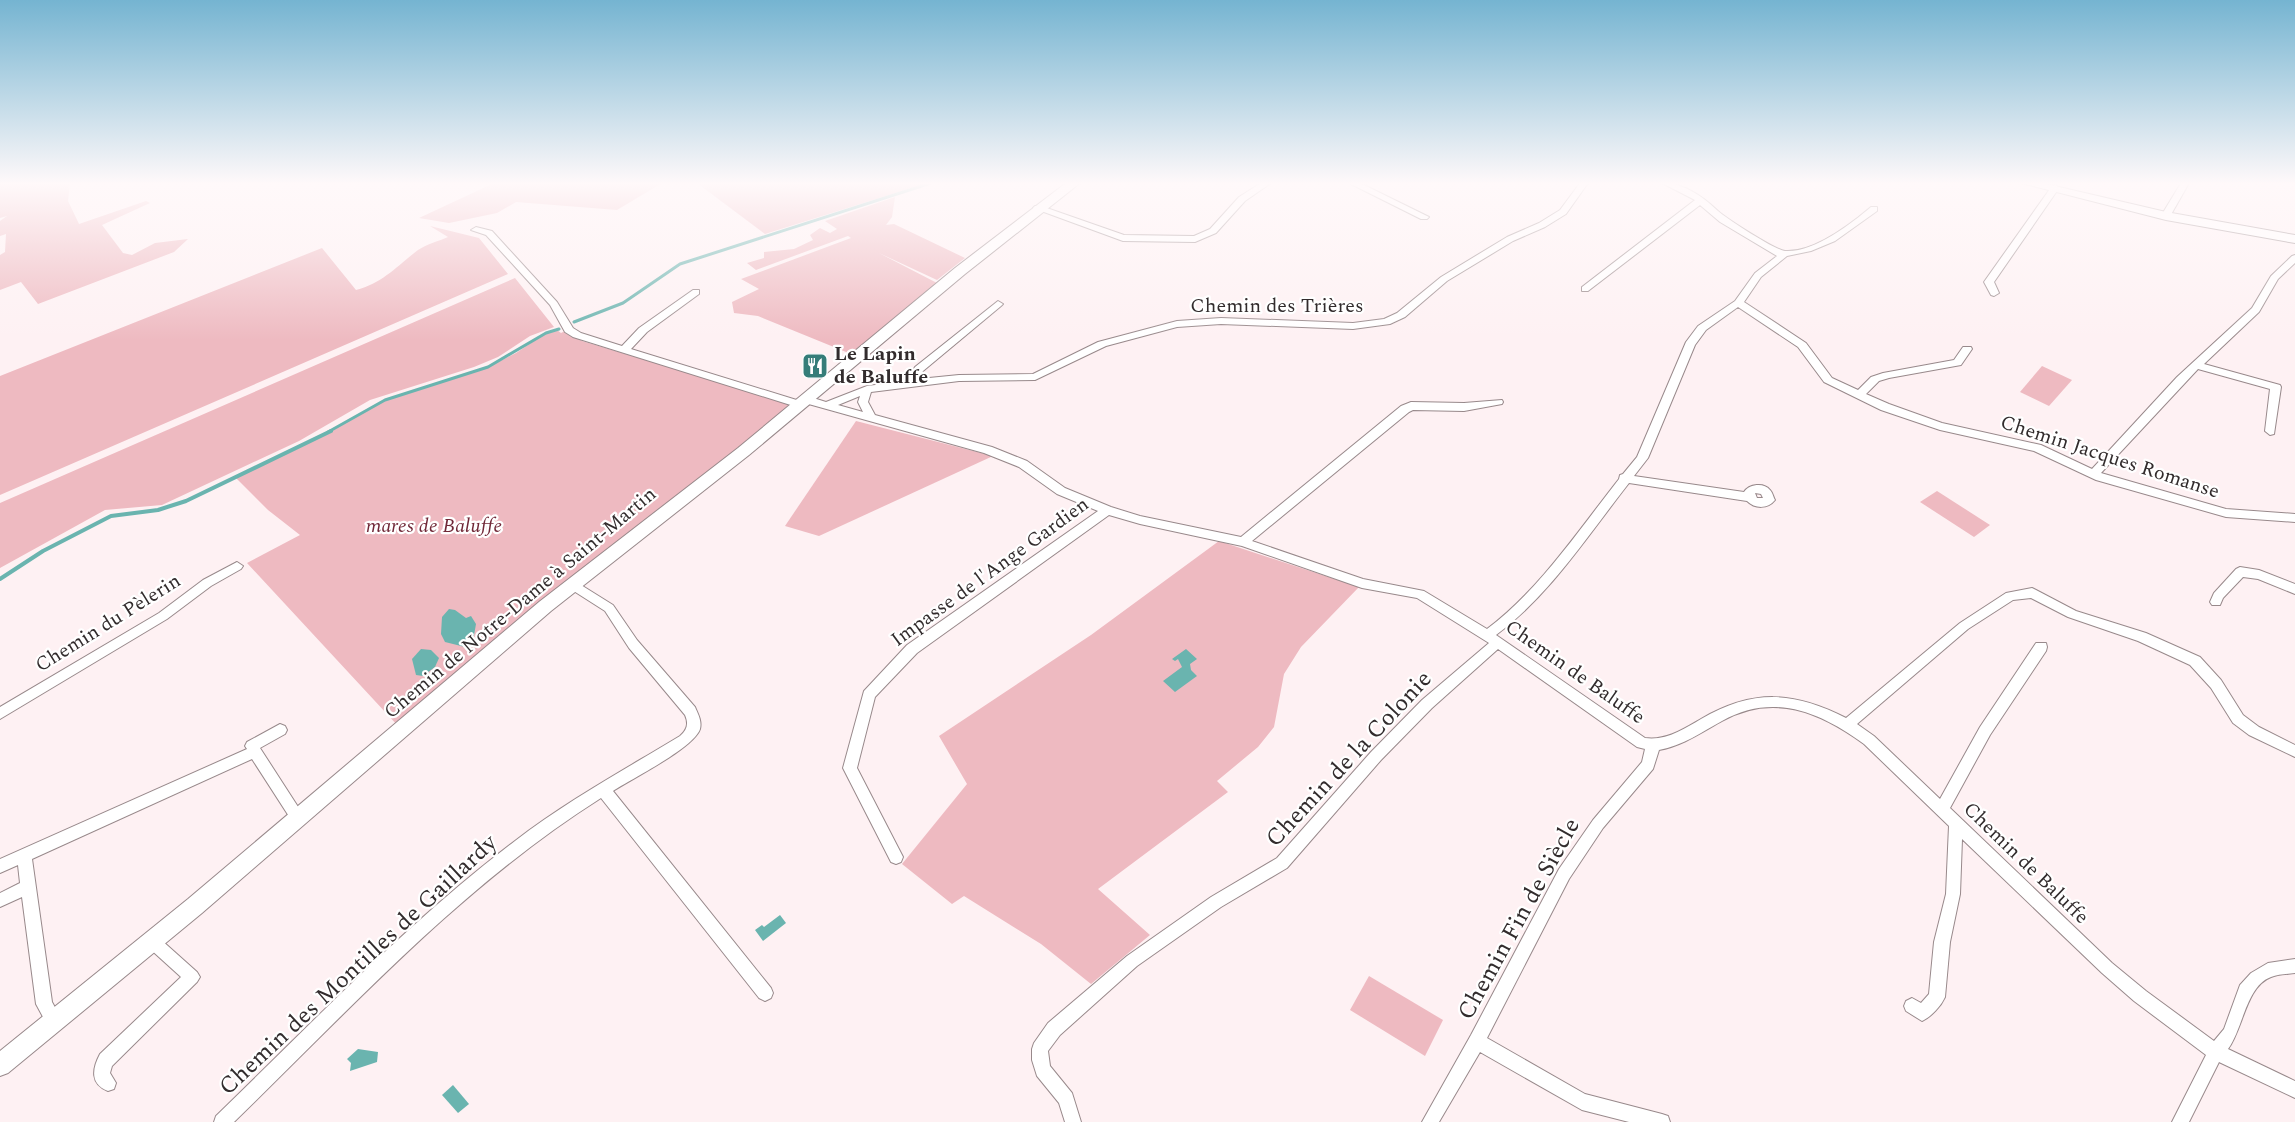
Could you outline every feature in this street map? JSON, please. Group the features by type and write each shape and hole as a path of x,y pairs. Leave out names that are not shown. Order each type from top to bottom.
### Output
{"street":[{"name":"Chemin de Baluffe","path":"492,235 554,304 568,330 577,335 675,367 804,402 828,405 988,450 1023,464 1061,491 1107,510 1140,520 1243,542 1362,583 1420,594 1492,638 1634,739 1653,745 1667,744 1749,704 1797,704 1823,712 1848,724 1869,740 2106,968 2174,1024 2216,1052 2295,1090"},
{"name":"Chemin de Notre-Dame à Saint-Martin","path":"0,1065 154,943 297,817 573,585 804,402 1002,235"},
{"path":"1116,235 1123,238 1195,239 1203,235"},
{"name":"Chemin des Trières","path":"828,405 867,389 966,378 1035,377 1102,344 1132,334 1184,323 1221,321 1353,326 1386,322 1401,315 1427,290 1449,275 1516,235"},
{"path":"1585,289 1655,235"},
{"path":"1750,235 1782,254 1795,253 1838,235"},
{"path":"1994,292 1989,282 2022,235"},
{"path":"2275,235 2295,239"},
{"name":"Chemin de la Colonie","path":"1073,1122 1066,1099 1043,1070 1040,1060 1040,1049 1054,1029 1132,961 1216,902 1282,863 1376,756 1544,582 1642,458 1689,344 1702,328 1738,303 1758,275 1782,257 1782,254"},
{"path":"2093,474 2196,365 2256,310 2274,278 2295,258"},
{"path":"625,349 643,330 696,292"},
{"name":"Chemin Jacques Romanse","path":"1738,303 1795,339 1828,380 1859,395 1940,426 2037,448 2093,474 2226,513 2295,518"},
{"path":"912,384 919,369 998,304"},
{"path":"1859,395 1875,379 1887,375 1957,363 1967,349"},
{"path":"2196,365 2276,387 2270,431"},
{"path":"867,389 863,402 871,418"},
{"path":"1243,542 1405,409 1464,407 1498,402"},
{"path":"1624,478 1749,497"},
{"name":"Impasse de l'Ange Gardien","path":"896,857 850,768 869,695 912,649 1107,510"},
{"name":"Chemin du Pèlerin","path":"0,714 163,616 207,583 237,566"},
{"path":"2216,602 2218,596 2240,572 2259,575 2295,590"},
{"name":"Chemin des Montilles de Gaillardy","path":"222,1122 437,916 520,845 603,789 685,740 693,732 695,722 690,711 633,644 609,608 573,585"},
{"path":"1848,724 1964,626 2010,596 2032,593 2072,614 2142,637 2195,661 2216,684 2238,719 2254,731 2295,751"},
{"path":"1940,807 1946,803 1985,731 2041,647"},
{"path":"280,730 252,746 297,817"},
{"name":"Chemin Fin de Siècle","path":"1430,1122 1477,1041 1564,874 1598,824 1648,765 1653,745"},
{"path":"0,866 255,752"},
{"path":"603,789 765,993"},
{"path":"1912,1006 1922,1013 1937,997 1942,942 1953,894 1956,822"},
{"path":"24,856 44,1004 55,1022"},
{"path":"0,900 28,887"},
{"path":"108,1083 102,1077 101,1069 106,1060 192,977 154,943"},
{"path":"2180,1122 2216,1052 2230,1034 2246,990 2256,978 2268,970 2295,966"},
{"path":"1477,1041 1582,1102 1662,1122"}],"green space":[{"path":"6,235 110,235 123,253 132,255 155,243 188,239 174,252 38,304 21,282 0,290 0,255 5,252"},
{"path":"445,235 479,238 508,274 0,495 0,376 322,248 356,290 374,283 418,250 448,237"},
{"path":"810,235 918,235 965,258 937,280 879,253 937,283 851,354 758,316 734,313 732,302 759,289 741,279 851,238 848,236 756,270 747,263 764,258 764,252 794,249 813,240"},
{"path":"515,278 554,327 530,336 498,357 474,367 370,400 299,441 162,505 105,510 0,568 0,503"},
{"name":"mares de Baluffe","path":"557,330 561,333 565,331 582,341 792,404 399,727 247,563 300,535 268,510 235,477 309,443 385,400 488,367 516,353 546,333"},
{"path":"2042,366 2072,380 2049,406 2020,392"},
{"path":"856,421 993,456 819,536 785,526"},
{"path":"1937,491 1990,525 1974,537 1920,502"},
{"path":"1219,541 1359,587 1301,647 1284,674 1274,727 1258,747 1217,781 1228,792 1098,889 1150,935 1091,984 1041,944 964,896 952,904 902,864 967,784 939,736 1091,635"},
{"path":"1369,976 1443,1020 1425,1056 1350,1010"}],"water":[{"path":"449,609 455,610 466,618 471,616 476,624 473,641 465,647 445,642 441,634 442,617"},
{"path":"421,649 431,650 439,658 435,667 423,676 416,675 412,659"},
{"path":"1186,649 1197,659 1190,664 1191,670 1197,676 1175,692 1163,681 1182,667 1178,659 1175,661 1172,659"},
{"path":"780,915 786,923 763,941 755,930 762,925 764,927"},
{"path":"358,1049 378,1052 377,1062 350,1071 351,1063 347,1059"},
{"path":"453,1085 469,1104 458,1113 442,1095"}],"waterway":[{"path":"574,322 623,303 680,264 769,235"},
{"path":"328,432 385,400 488,367 546,333 559,329"},
{"path":"0,579 43,551 111,516 158,510 186,501 331,431"}],"place":[{"name":"Le Lapin de Baluffe","path":"815,366"}]}
